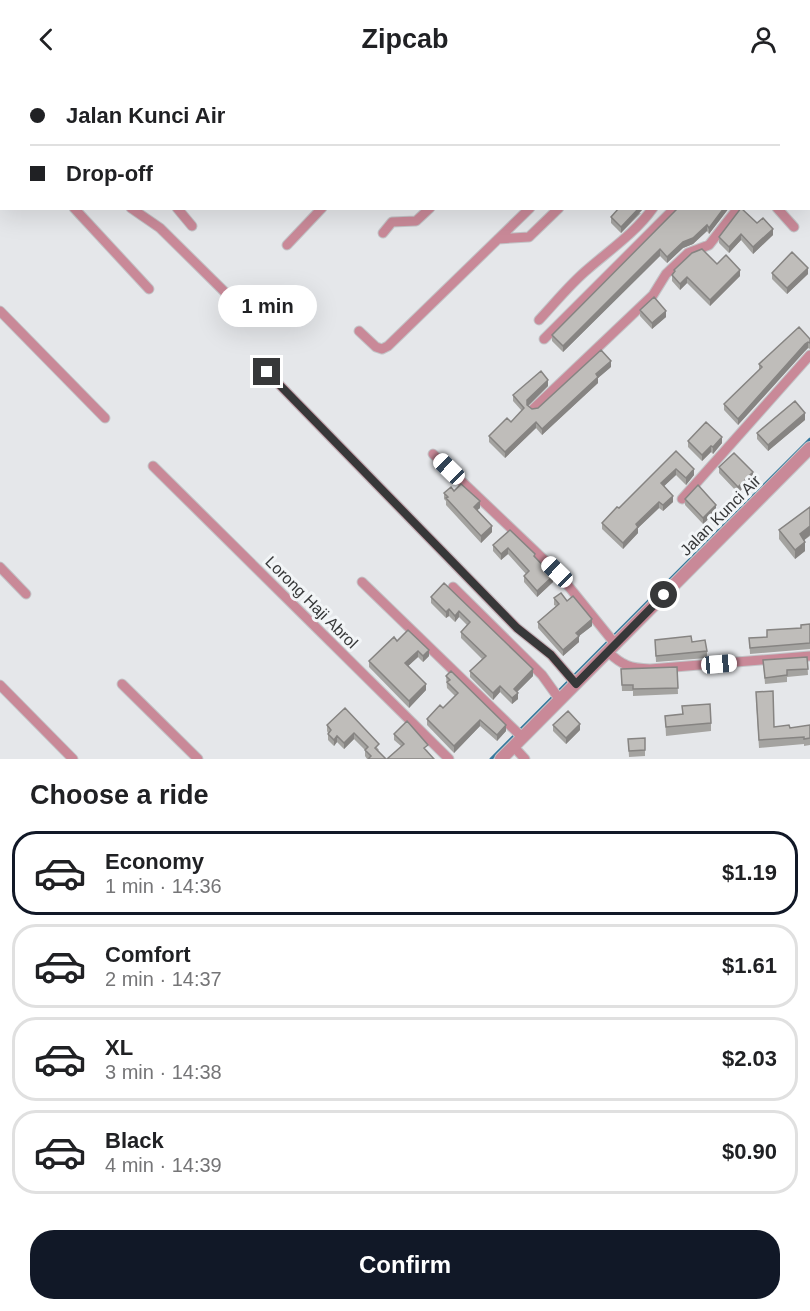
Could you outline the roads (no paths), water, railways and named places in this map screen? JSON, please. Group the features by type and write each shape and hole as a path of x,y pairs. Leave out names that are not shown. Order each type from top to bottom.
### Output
{"street":[{"path":"76,210 149,289"},
{"path":"134,210 160,228 244,311"},
{"path":"179,210 192,225"},
{"path":"287,245 320,210"},
{"path":"382,233 392,222 416,221 428,210"},
{"path":"359,331 376,347 382,349 388,346 528,210"},
{"path":"498,239 529,237 557,210"},
{"path":"539,320 586,270 624,241 652,210"},
{"path":"544,339 673,210"},
{"path":"533,409 653,295 666,274 688,253 710,245 736,210"},
{"path":"779,210 794,227"},
{"path":"0,311 105,418"},
{"path":"682,499 810,355"},
{"path":"267,372 517,628 551,655 572,680"},
{"name":"Jalan Kunci Air","path":"501,759 518,737 572,680 810,448"},
{"path":"433,454 557,572 611,643 618,662 630,668 650,669 810,656"},
{"name":"Lorong Haji Abrol","path":"153,466 449,759"},
{"path":"0,567 26,594"},
{"path":"362,582 518,737 525,759"},
{"path":"453,587 542,675 557,696"},
{"path":"122,684 198,759"},
{"path":"0,685 73,759"}],"waterway":[{"path":"491,759 810,439"}]}
